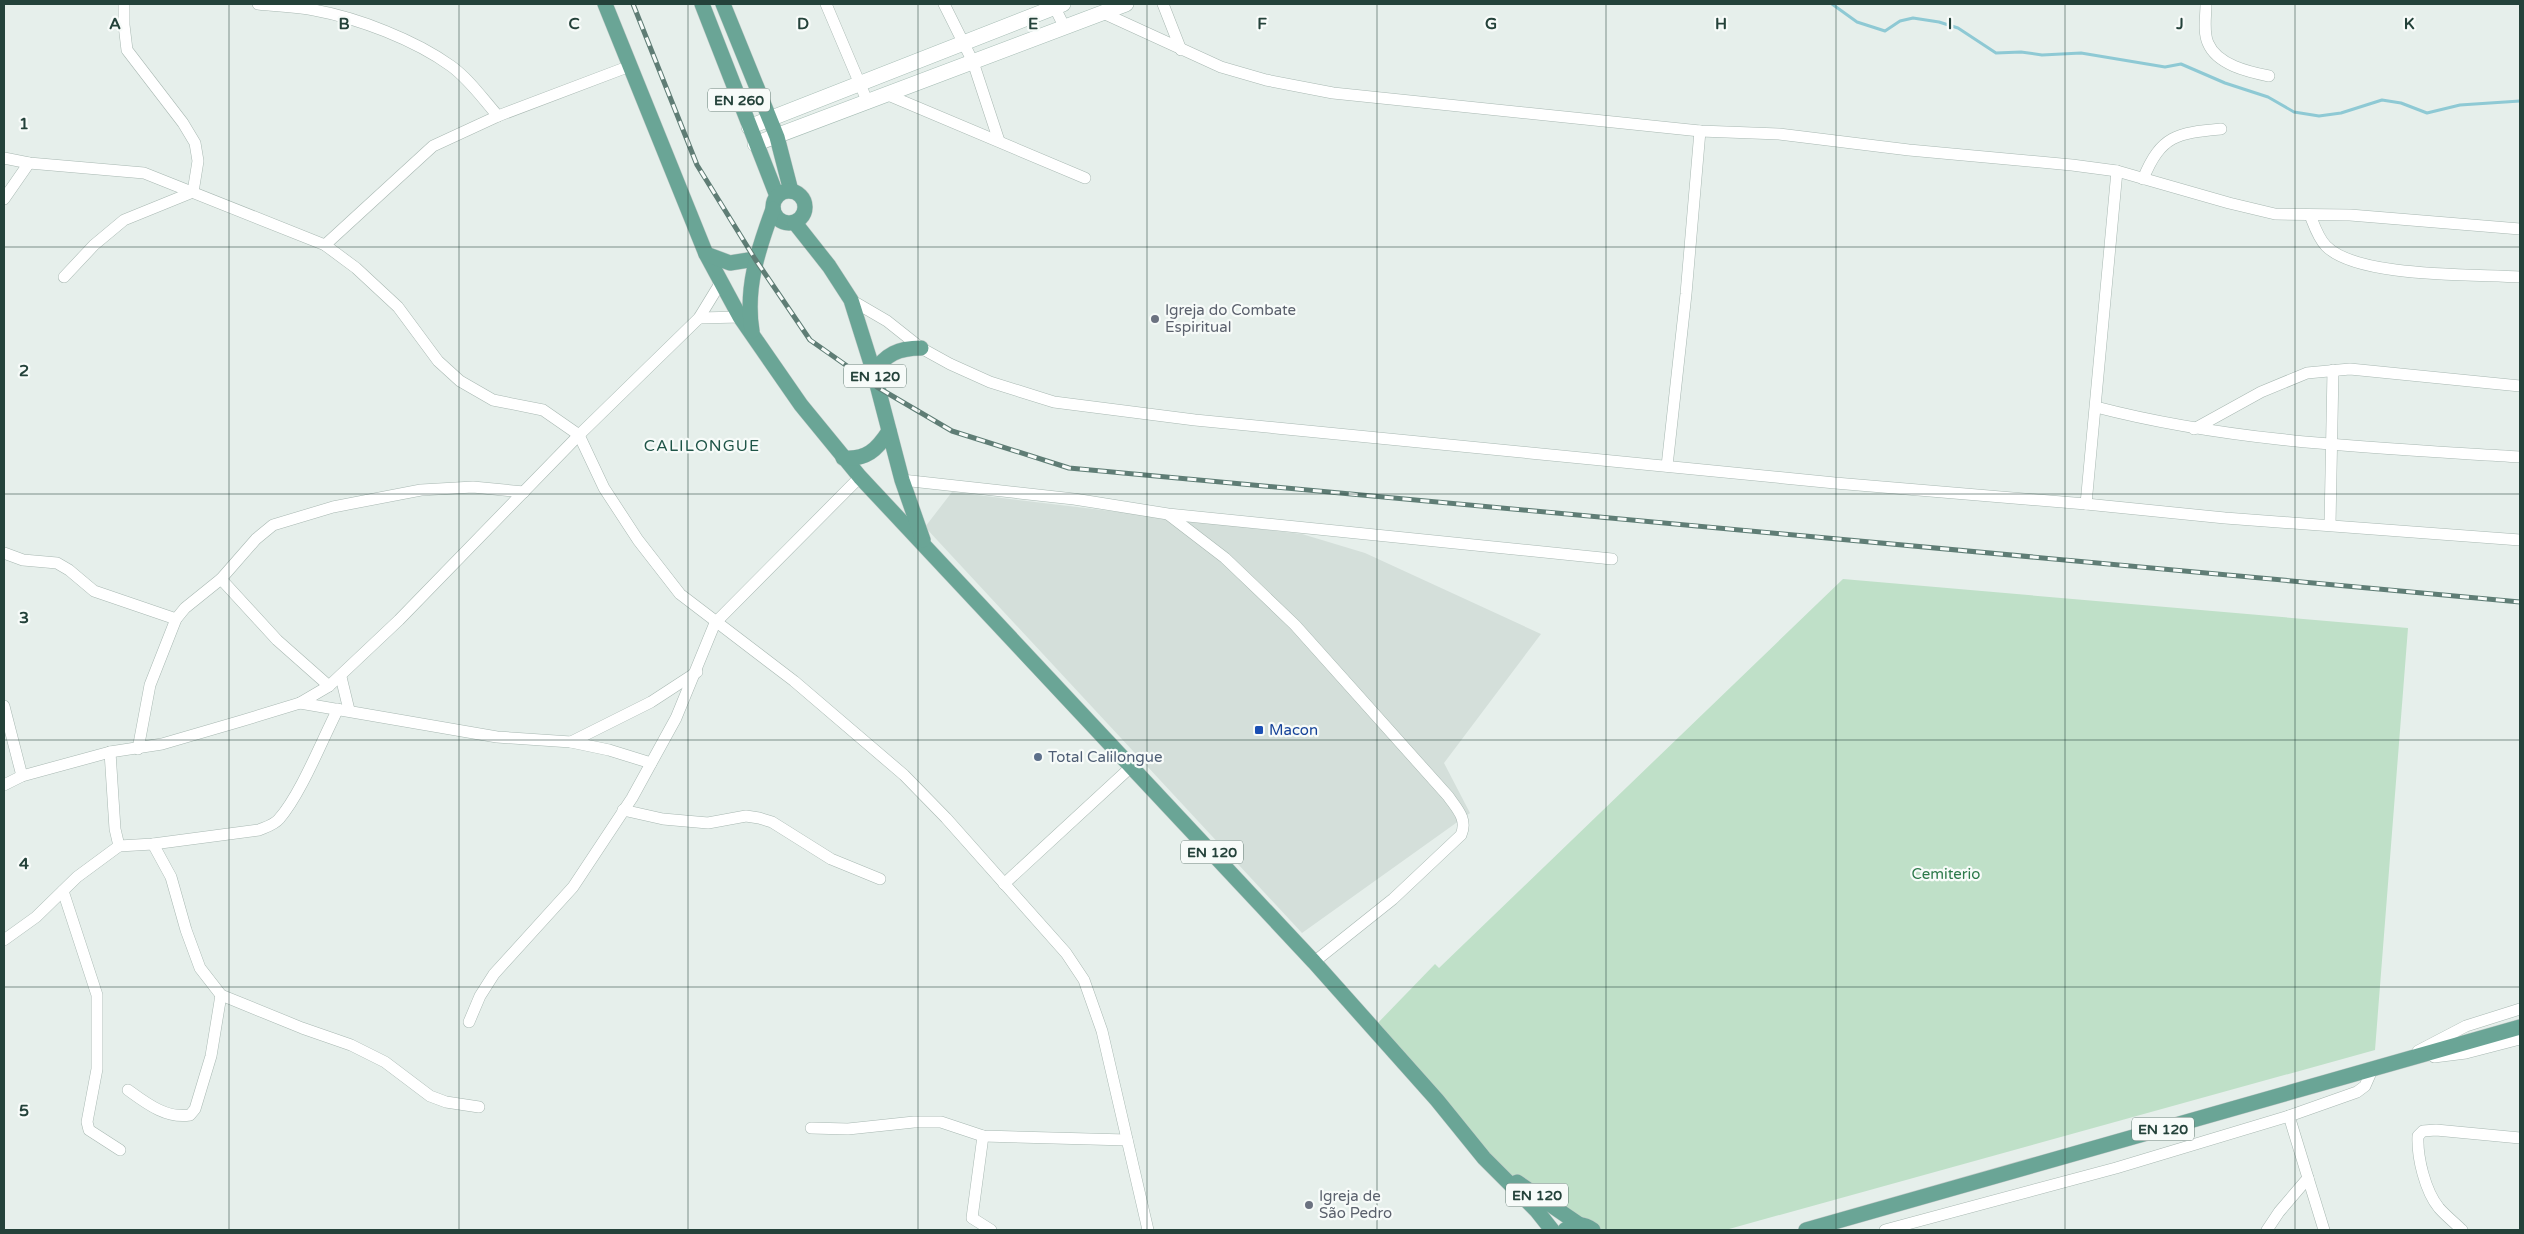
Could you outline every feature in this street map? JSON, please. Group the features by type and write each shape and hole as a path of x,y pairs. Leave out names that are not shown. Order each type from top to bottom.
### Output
{"main road":[{"name":"EN 120","path":"605,4 706,254 753,338 843,458 1314,962 1493,1166 1537,1211 1552,1230"},
{"name":"EN 260","path":"702,4 755,144 780,199"},
{"name":"EN 260","path":"723,4 768,119 777,137 780,199"},
{"path":"711,27 730,20"},
{"path":"753,338 750,299 755,259 780,199 801,196 805,205 803,216 795,223"},
{"name":"EN 120","path":"780,199 780,221 795,223 829,266 851,300 874,373 902,480 924,544"},
{"path":"706,254 730,263 755,259"},
{"path":"874,373 882,361 891,354 903,349 921,348"},
{"path":"843,458 862,458 872,453 881,444 889,431"},
{"name":"EN 120","path":"1806,1230 2520,1027"},
{"name":"EN 120","path":"1493,1166 1587,1227"},
{"name":"EN 120","path":"1565,1230 1573,1225 1587,1227"}],"street":[{"path":"124,4 127,50 183,123 194,144 198,161 193,192"},
{"path":"258,4 315,10 373,27 420,48 458,72 498,116"},
{"path":"826,4 868,103"},
{"path":"944,4 973,62 999,141"},
{"path":"755,144 868,103 1126,4"},
{"path":"1163,4 1181,50"},
{"path":"2206,4 2208,43 2216,54 2241,69 2269,76"},
{"path":"749,127 1057,5 1064,28"},
{"path":"1103,13 1221,67 1266,80 1333,92 1399,101 1700,132 1780,134 1909,150 2117,171 2275,214 2350,214 2520,229"},
{"path":"325,245 383,195 433,146 498,116 630,66"},
{"path":"888,95 1086,178"},
{"path":"2143,179 2150,162 2164,144 2184,132 2222,129"},
{"path":"1667,466 1686,294 1700,132"},
{"path":"4,158 29,164 144,173 325,245 356,268 398,308 438,361 460,381 492,400 543,410 579,435 604,488 638,540 680,594 715,623 794,682 904,775 946,818 1066,953 1084,980 1102,1031 1148,1230"},
{"path":"4,199 29,164"},
{"path":"2086,504 2117,171"},
{"path":"64,277 94,245 124,220 193,192"},
{"path":"2310,215 2316,231 2326,246 2343,257 2374,268 2520,277"},
{"path":"4,785 22,776 110,752 162,744 300,703 329,686 341,677 579,435 699,318 721,282"},
{"path":"851,300 887,321 921,348 990,382 1054,402 1203,420 1835,483 2086,504 2225,518 2520,540"},
{"path":"699,318 740,317"},
{"path":"2194,429 2260,392 2307,373 2350,369 2520,386"},
{"path":"2330,525 2333,370"},
{"path":"2096,407 2224,434 2520,457"},
{"path":"469,1022 480,996 494,974 573,888 623,810 676,718 697,672 715,623 860,477"},
{"path":"902,480 1074,499 1168,514 1612,559"},
{"path":"138,749 150,685 176,619 185,608 221,579 256,539 273,525 293,517 333,506 421,490 473,487 524,492"},
{"path":"1168,514 1225,558 1295,626 1448,796 1464,819 1464,828 1461,835 1400,892 1314,962"},
{"path":"4,553 23,560 57,563 70,570 94,591 176,619"},
{"path":"221,579 277,640 329,686"},
{"path":"571,742 651,702 697,672"},
{"path":"4,940 36,917 77,877 119,846 153,844 259,830 278,820 343,709 341,677"},
{"path":"300,703 496,737 571,742 651,762"},
{"path":"4,706 22,776"},
{"path":"110,752 115,829 119,846"},
{"path":"1004,884 1132,766"},
{"path":"623,810 663,818 708,823 746,816 759,818 772,822 831,859 880,879"},
{"path":"153,844 171,877 186,930 200,968 221,995 302,1028 351,1045 385,1062 430,1096 446,1102 479,1107"},
{"path":"63,891 97,995 97,1069 87,1122 88,1130 120,1150"},
{"path":"128,1090 156,1109 180,1117 190,1115 195,1109 211,1056 221,995"},
{"path":"2397,1062 2466,1026 2520,1009"},
{"path":"2397,1062 2466,1053 2520,1039"},
{"path":"1885,1230 2116,1168 2289,1116 2357,1092 2365,1086 2372,1070"},
{"path":"2289,1116 2324,1230"},
{"path":"811,1128 848,1129 914,1122 941,1122 982,1136 1127,1140"},
{"path":"2462,1230 2438,1207 2429,1189 2418,1144 2418,1136 2423,1131 2436,1130 2520,1138"},
{"path":"982,1136 972,1218 992,1230"},
{"path":"2267,1230 2279,1212 2308,1178"}],"shaded area":[{"path":"952,492 1302,534 1365,553 1541,634 1444,763 1470,813 1302,933 925,527"}],"green space":[{"name":"Cemiterio","path":"1843,579 2408,628 2375,1050 1729,1229 1593,1230 1493,1166 1373,1028 1435,964 1439,968"}],"waterway":[{"path":"1832,4 1857,22 1885,31 1900,21 1913,18 1939,22 1958,28 1996,53 2021,52 2042,55 2081,53 2165,67 2181,64 2225,83 2268,97 2294,112 2319,116 2341,113 2382,100 2401,103 2427,113 2460,105 2520,101"}],"railway":[{"path":"633,4 697,165 755,259 810,340 877,387 952,431 1069,468 2520,602"}],"place":[{"name":"Igreja do Combate Espiritual","path":"1155,319"},
{"name":"Macon","path":"1259,730"},
{"name":"Total Calilongue","path":"1038,757"},
{"name":"Igreja de São Pedro","path":"1309,1205"}],"district":[{"name":"CALILONGUE","path":"702,445"}]}
